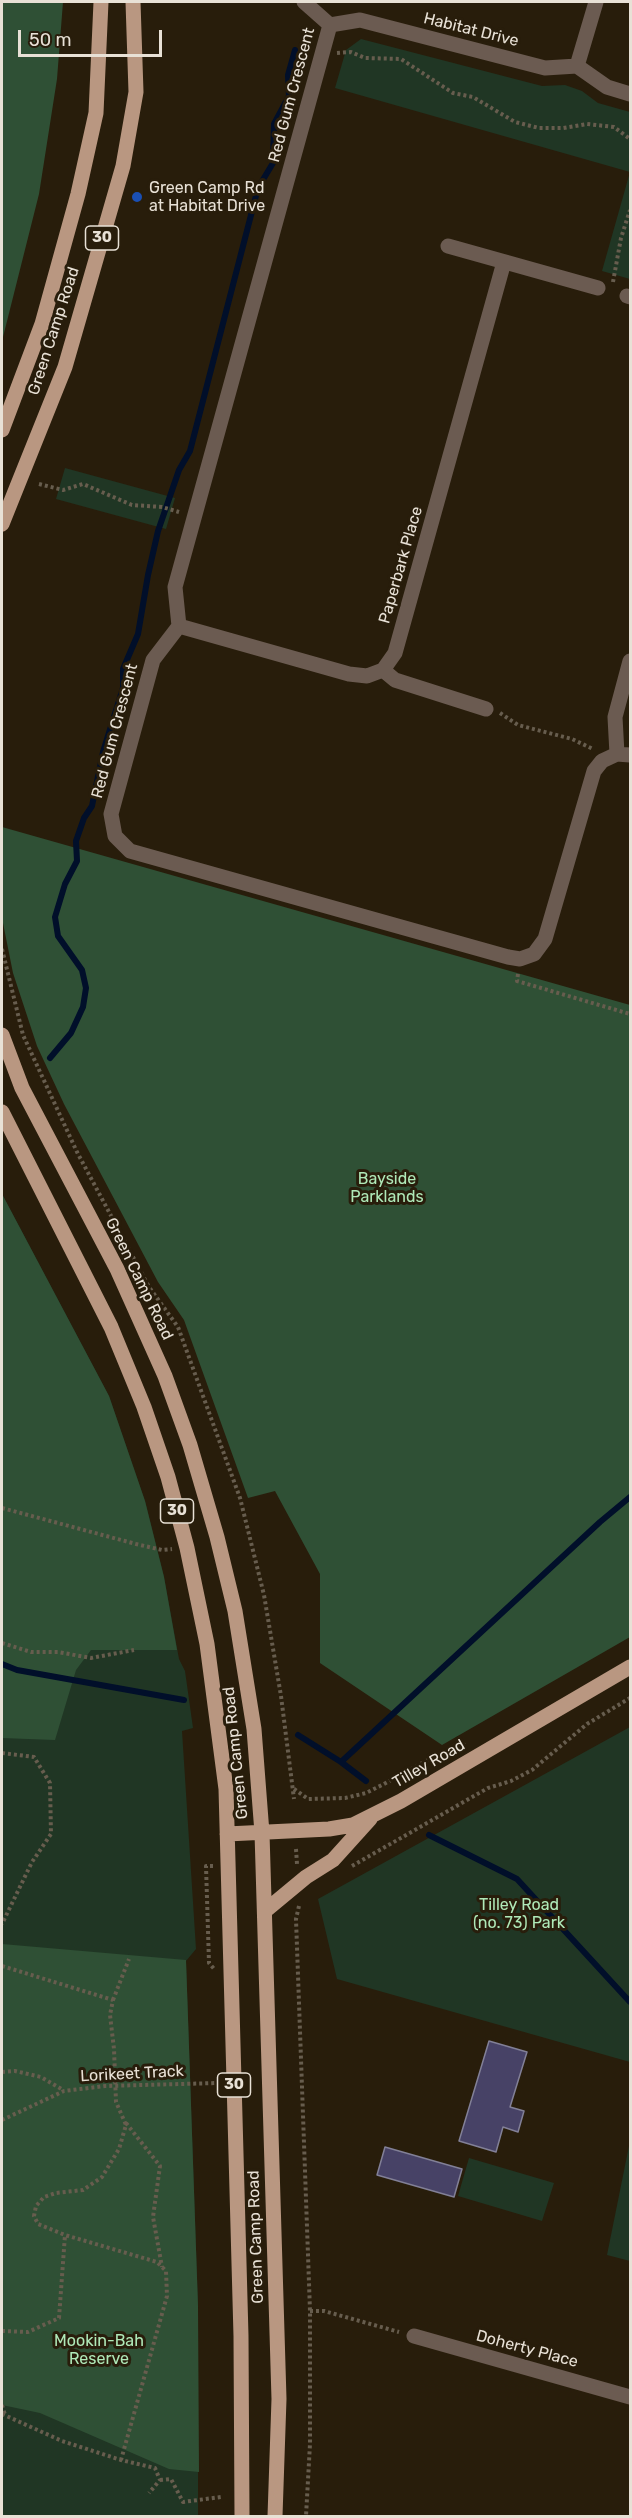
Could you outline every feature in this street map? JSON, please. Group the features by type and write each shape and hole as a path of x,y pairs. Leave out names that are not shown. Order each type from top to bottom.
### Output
{"main road":[{"name":"Green Camp Road","path":"2,430 42,324 78,194 96,112 101,2"},
{"name":"Green Camp Road","path":"2,524 65,367 123,166 136,92 133,2"},
{"name":"Green Camp Road","path":"2,1035 22,1088 117,1269 165,1376 190,1445 217,1537 235,1611 254,1729 262,1833 279,2399 275,2517"},
{"name":"Green Camp Road","path":"2,1112 111,1327 144,1407 168,1477 188,1548 207,1644 226,1789 242,2359 242,2517"},
{"name":"Tilley Road","path":"227,1834 329,1829 353,1824 373,1816 630,1667"},
{"path":"264,1911 306,1876 333,1860 373,1816"}],"street":[{"path":"304,2 330,25"},
{"path":"596,2 577,66 607,87 630,94"},
{"name":"Habitat Drive","path":"330,25 360,20 545,68 577,66"},
{"name":"Red Gum Crescent","path":"330,25 175,587 179,626 153,660 111,814 115,836 130,850 508,957 520,958"},
{"path":"448,246 605,290"},
{"name":"Paperbark Place","path":"383,670 395,653 504,262"},
{"path":"179,626 349,674 368,676 383,670 395,680 486,708"},
{"path":"520,958 534,954 544,939 594,771 602,761 624,754 615,717 630,661"},
{"name":"Doherty Place","path":"414,2336 630,2397"}],"path":[{"path":"323,50 334,53 351,52 365,58 401,59 453,93 473,97 515,122 539,128 562,128 587,124 614,127 630,139"},
{"path":"605,290 630,210"},
{"path":"39,484 63,490 84,484 132,504 177,511"},
{"path":"486,708 518,725 572,739 591,749 624,754"},
{"path":"520,958 517,981 630,1014"},
{"path":"2,1508 162,1550 188,1548"},
{"path":"2,1643 31,1652 58,1652 91,1658 135,1650"},
{"path":"345,1870 489,1788 512,1782 532,1770 587,1724 630,1698"},
{"path":"293,1789 308,1798 322,1800 366,1793 459,1743"},
{"path":"2,1753 34,1757 50,1783 51,1834 32,1862 2,1924"},
{"path":"296,1849 297,1863 301,1870"},
{"path":"209,1963 206,1866 213,1866"},
{"path":"304,1898 298,1908 296,1918 310,2311 310,2444 306,2517"},
{"path":"121,2460 167,2296 165,2271 157,2262 66,2235 38,2224 34,2216 36,2206 44,2198 56,2193 83,2190 102,2177 119,2149 126,2125 116,2102 110,2015 112,2000 129,1959"},
{"path":"2,1966 112,2000"},
{"path":"2,2072 15,2071 41,2077 64,2091"},
{"name":"Lorikeet Track","path":"2,2120 64,2091 116,2085 234,2082"},
{"path":"124,2121 160,2166 153,2217 162,2267"},
{"path":"2,2331 28,2332 58,2318 66,2235"},
{"path":"310,2311 324,2311 414,2336"},
{"path":"2,2404 3,2415 62,2441 155,2468 160,2480"},
{"path":"149,2493 160,2480 171,2479 183,2502 221,2497"}],"green space":[{"path":"2,2 63,2 57,79 39,194 2,341"},
{"path":"361,39 542,86 565,85 582,91 598,103 630,112 630,172 335,88 346,50"},
{"path":"630,172 630,279 602,271"},
{"path":"65,468 175,498 166,529 56,499"},
{"name":"Bayside Parklands","path":"2,827 630,1005 630,1637 442,1745 320,1663 320,1574 275,1491 248,1498 184,1320 158,1282 64,1104 37,1046 13,973 2,918"},
{"name":"Mookin-Bah Reserve","path":"2,1194 109,1396 145,1501 164,1577 179,1659 185,1671 193,1728 182,1731 196,1949 186,1961 198,2306 198,2516 2,2516"},
{"path":"2,1194 109,1396 145,1501 164,1577 177,1650 91,1650 76,1670 55,1740 2,1738"},
{"name":"Tilley Road (no. 73) Park","path":"630,1727 630,2062 337,1979 318,1899"},
{"path":"2,1944 186,1960 198,2306 199,2472 169,2469 40,2413 2,2405"},
{"path":"630,2141 630,2261 607,2255"},
{"path":"469,2158 554,2183 542,2221 458,2196"}],"building":[{"path":"489,2041 527,2052 510,2107 524,2111 518,2132 503,2127 496,2152 459,2141"},
{"path":"385,2147 462,2169 454,2197 377,2175"}],"waterway":[{"path":"50,1058 71,1033 83,1007 86,988 82,970 58,936 55,917 65,884 77,861 76,841 84,818 92,806 103,752 123,688 123,669 138,634 158,531 179,470 190,451 258,188 273,163 274,124 289,96 288,75 295,50"},
{"path":"341,1762 600,1522 630,1497"},
{"path":"2,1664 17,1670 184,1700"},
{"path":"298,1735 366,1781"},
{"path":"429,1835 517,1879 630,2002"}],"place":[{"name":"Green Camp Rd at Habitat Drive","path":"137,197"}]}
